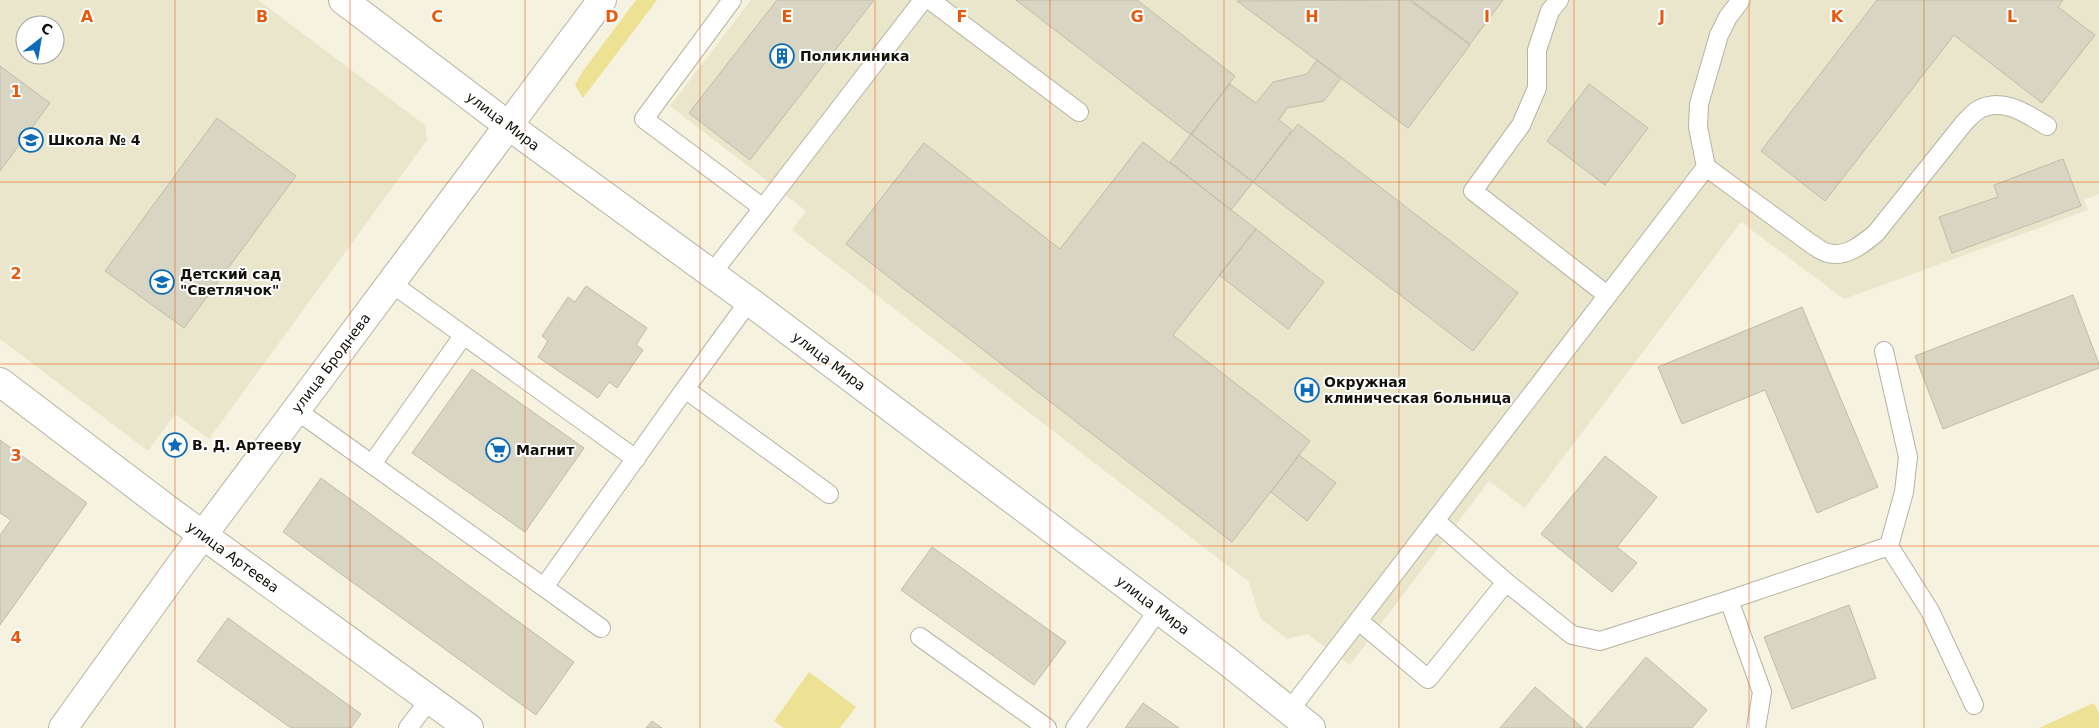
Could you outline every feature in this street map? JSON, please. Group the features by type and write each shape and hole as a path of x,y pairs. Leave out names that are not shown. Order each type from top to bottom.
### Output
{"street":[{"name":"улица Мира","path":"343,0 509,126 712,274 1159,610 1311,728"},
{"name":"улица Броднева","path":"63,728 203,534 602,0"},
{"name":"улица Артеева","path":"0,382 203,534 469,728"}],"lane":[{"path":"732,0 644,119 763,208"},
{"path":"712,274 923,0"},
{"path":"930,0 1079,112"},
{"path":"1559,0 1550,11 1537,50 1537,88 1531,102 1521,124 1473,191 1607,295"},
{"path":"1741,0 1728,16 1719,35 1699,104 1698,127 1706,168 1810,243 1828,253 1843,253 1860,245 1876,233 1964,123 1978,110 1996,104 2018,108 2047,126"},
{"path":"1289,711 1706,168"},
{"path":"392,283 636,459"},
{"path":"544,587 748,301"},
{"path":"372,464 463,336"},
{"path":"1884,351 1908,458 1904,492 1889,546 1930,611 1974,705"},
{"path":"685,389 829,494"},
{"path":"296,410 601,628"},
{"path":"1436,521 1506,582 1572,635 1600,642 1889,546"},
{"path":"1359,620 1428,679 1506,582"},
{"path":"1729,600 1762,692 1756,728"},
{"path":"1075,728 1159,610"},
{"path":"920,637 1047,728"},
{"path":"408,728 430,699"}],"shaded area":[{"name":"Детский сад \"Светлячок\"","path":"0,0 258,0 425,125 427,140 209,439 175,414 148,451 0,339"},
{"path":"636,0 657,0 583,98 575,85 583,71"},
{"name":"Окружная клиническая больница","path":"751,0 2099,0 2099,194 2084,200 2088,210 1844,299 1741,222 1525,508 1489,481 1350,665 1307,634 1287,639 1260,618 1249,582 792,230 806,211 670,106"},
{"path":"809,672 856,707 840,728 784,728 774,721"},
{"path":"2094,703 2099,713 2099,728 2039,728"}],"building":[{"name":"Поликлиника","path":"777,0 874,0 750,160 689,113"},
{"path":"1016,0 1137,0 1235,76 1191,135"},
{"path":"1409,0 1470,45 1408,128 1237,1"},
{"path":"1411,0 1503,0 1470,44"},
{"path":"1877,0 2063,0 2058,7 2095,35 2042,103 1954,35 1825,201 1761,151"},
{"path":"1317,60 1341,78 1324,101 1287,108 1279,120 1292,130 1253,182 1191,134 1230,84 1256,103 1273,82 1307,74"},
{"path":"0,66 50,103 0,171"},
{"path":"1589,84 1648,128 1605,185 1547,141"},
{"path":"217,118 296,176 184,328 105,271"},
{"path":"1298,124 1518,293 1473,351 1253,182"},
{"path":"1191,134 1253,182 1231,210 1170,162"},
{"path":"1143,142 1256,229 1173,335 1310,441 1232,542 846,244 924,143 1060,249"},
{"path":"2063,159 2081,206 1952,253 1939,217 1998,197 1994,185"},
{"path":"1256,229 1324,282 1288,329 1219,275"},
{"path":"586,286 647,328 636,345 643,350 617,388 609,382 598,398 538,357 548,341 542,336 568,297 575,302"},
{"path":"2073,295 2099,368 1943,429 1915,356"},
{"path":"1802,307 1878,487 1817,513 1765,390 1682,424 1658,367"},
{"name":"Магнит","path":"472,369 584,448 525,532 412,453"},
{"path":"0,440 87,503 0,625 0,535 11,520 0,513"},
{"path":"1299,455 1336,483 1307,521 1271,492"},
{"path":"1605,456 1657,497 1617,547 1637,563 1612,592 1541,534"},
{"path":"321,478 574,662 536,715 283,532"},
{"path":"932,547 1066,642 1034,685 901,590"},
{"path":"1849,605 1876,678 1792,709 1764,637"},
{"path":"228,618 361,714 351,728 291,728 197,661"},
{"path":"1646,657 1707,710 1692,728 1586,728"},
{"path":"1535,687 1583,728 1500,728"},
{"path":"1143,703 1179,728 1125,728"},
{"path":"652,721 662,728 646,728"}],"place":[{"name":"Поликлиника","path":"782,56"},
{"name":"Школа № 4","path":"31,140"},
{"name":"Детский сад \"Светлячок\"","path":"162,282"},
{"name":"Окружная клиническая больница","path":"1307,390"},
{"name":"В. Д. Артееву","path":"175,445"},
{"name":"Магнит","path":"498,450"}]}
